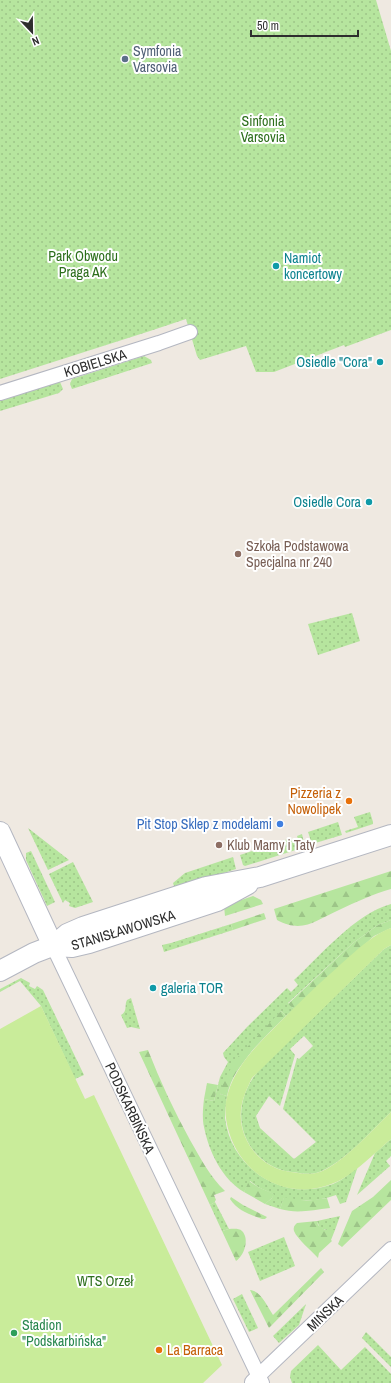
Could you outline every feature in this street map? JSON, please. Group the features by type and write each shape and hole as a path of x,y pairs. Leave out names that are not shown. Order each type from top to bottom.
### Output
{"street":[{"name":"KOBIELSKA","path":"0,393 190,332"},
{"name":"PODSKARBIŃSKA","path":"0,832 257,1381"},
{"name":"STANISŁAWOWSKA","path":"53,946 64,948 76,947 208,904 223,898 260,878 391,835"},
{"path":"0,971 34,952 53,946"},
{"name":"MIŃSKA","path":"257,1381 391,1250"}],"green space":[{"name":"Sinfonia Varsovia","path":"0,0 376,0 391,51 391,330 345,347 344,345 274,372 256,372 246,346 200,360 197,356 186,319 0,379"},
{"path":"144,356 151,360 152,363 72,389 70,384 72,379"},
{"path":"60,382 63,389 59,393 0,411 0,401"},
{"path":"352,613 360,641 318,655 308,624"},
{"path":"370,812 373,824 346,833 345,831 358,827 354,817"},
{"path":"338,822 342,835 312,844 308,832"},
{"path":"28,828 69,860 48,870"},
{"path":"302,834 305,847 245,866 243,865 240,855 291,838 292,841 298,839 297,836"},
{"path":"31,851 55,902 47,906 26,860 26,853"},
{"path":"233,857 236,869 175,889 173,883 185,873"},
{"path":"73,862 93,902 75,908 69,906 70,903 65,900 63,903 49,874"},
{"path":"391,871 391,889 365,898 302,926 294,926 277,920 274,909"},
{"path":"253,896 261,900 263,904 225,916 224,906"},
{"path":"391,904 391,920 378,925 353,943 288,1003 294,1009 286,1016 281,1011 220,1094 227,1096 225,1118 229,1136 238,1152 249,1166 263,1177 279,1185 296,1189 315,1189 337,1182 358,1166 346,1202 340,1204 336,1195 310,1201 290,1200 284,1198 280,1209 265,1204 272,1198 273,1194 258,1187 250,1181 244,1192 229,1180 213,1155 206,1136 203,1120 204,1099 214,1101 220,1077 228,1062 223,1053 287,988 291,992 298,985 294,980 339,936 364,917"},
{"path":"264,913 266,919 233,930 231,924"},
{"path":"391,920 391,928 374,936 294,1009 288,1004 353,943 378,925"},
{"path":"231,924 233,930 164,952 162,945"},
{"path":"391,928 391,945 384,949 252,1078 244,1098 241,1110 241,1121 243,1132 248,1142 261,1159 280,1170 304,1174 316,1173 335,1164 391,1112 391,1139 356,1169 341,1180 334,1183 317,1188 301,1189 285,1187 270,1182 256,1173 245,1162 235,1148 229,1132 226,1117 227,1098 236,1074 255,1048 303,999 364,944 373,937"},
{"path":"391,945 391,1112 346,1156 316,1173 307,1174 285,1171 267,1163 256,1154 248,1143 243,1131 241,1119 242,1106 245,1094 251,1081 259,1070 384,949","holes":["304,1036 313,1046 299,1059 297,1058 283,1109 316,1142 294,1159 260,1128 256,1116 269,1096 280,1106 295,1055 290,1049"]},
{"path":"21,978 30,983 29,986 35,989 37,986 43,990 84,1075 75,1079 41,1006 20,981 0,992 0,989"},
{"path":"131,998 140,1029 131,1027 127,1028 121,1015 125,1010 127,1000"},
{"name":"WTS Orzeł","path":"41,1006 85,1099 94,1095 222,1365 203,1383 0,1383 0,1029"},
{"path":"281,1011 286,1016 250,1053 230,1085 227,1096 220,1094 224,1081 236,1059"},
{"path":"148,1050 178,1118 190,1140 210,1173 225,1191 214,1195 216,1200 210,1205 139,1052"},
{"path":"207,1083 218,1085 214,1101 204,1099"},
{"path":"391,1139 391,1156 386,1161 390,1166 357,1195 375,1153"},
{"path":"391,1180 391,1200 342,1247 338,1244 352,1211 373,1197"},
{"path":"249,1181 274,1194 272,1198 265,1204 244,1192"},
{"path":"231,1197 267,1217 262,1219 244,1212 233,1203 230,1199"},
{"path":"284,1197 306,1201 327,1198 330,1208 311,1211 280,1209"},
{"path":"215,1202 229,1229 222,1231 210,1205"},
{"path":"340,1216 335,1230 321,1228 317,1221"},
{"path":"317,1221 318,1225 325,1230 335,1230 331,1240 332,1241 319,1253 318,1258 298,1238 294,1231 294,1226 297,1223"},
{"path":"229,1229 241,1230 246,1238 244,1251 236,1261 222,1231"},
{"path":"284,1237 295,1266 260,1281 248,1252"},
{"path":"321,1268 324,1272 269,1328 250,1290 261,1296 273,1315"},
{"path":"242,1294 258,1328 249,1332 233,1299"},
{"path":"306,1304 299,1325 279,1343 273,1336"},
{"path":"366,1332 391,1357 391,1367 362,1338"},
{"path":"318,1345 341,1370 365,1347 391,1374 391,1383 292,1383 290,1377 291,1371"}],"place":[{"name":"Symfonia Varsovia","path":"125,59"},
{"name":"Namiot koncertowy","path":"276,266"},
{"name":"Osiedle \"Cora\"","path":"380,362"},
{"name":"Osiedle Cora","path":"369,502"},
{"name":"Szkoła Podstawowa Specjalna nr 240","path":"238,554"},
{"name":"Pizzeria z Nowolipek","path":"349,801"},
{"name":"Pit Stop Sklep z modelami","path":"280,824"},
{"name":"Klub Mamy i Taty","path":"219,845"},
{"name":"galeria TOR","path":"153,988"},
{"name":"Stadion \"Podskarbińska\"","path":"14,1333"},
{"name":"La Barraca","path":"159,1350"}],"park label":[{"name":"Park Obwodu Praga AK","path":"83,264"}]}
